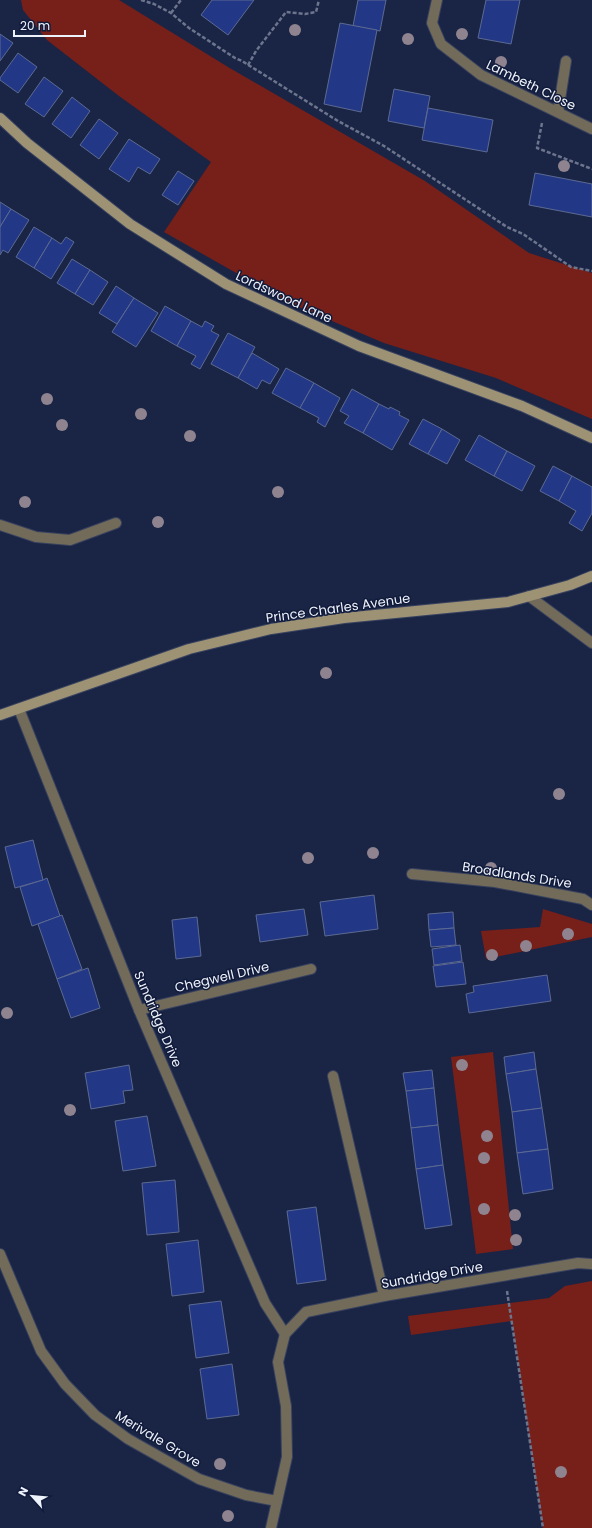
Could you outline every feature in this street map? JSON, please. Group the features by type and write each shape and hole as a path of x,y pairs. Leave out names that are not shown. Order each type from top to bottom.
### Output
{"street":[{"name":"Lambeth Close","path":"436,0 432,23 441,44 481,75 592,129"},
{"path":"558,112 566,62"},
{"name":"Lordswood Lane","path":"0,118 27,143 130,224 226,284 359,346 522,406 592,438"},
{"path":"0,525 36,537 70,540 116,523"},
{"name":"Prince Charles Avenue","path":"0,715 189,649 271,630 344,618 508,602 570,585 592,576"},
{"path":"529,596 592,643"},
{"name":"Sundridge Drive","path":"19,709 139,1010 265,1303 285,1334"},
{"name":"Broadlands Drive","path":"412,874 495,882 583,899 592,905"},
{"name":"Chegwell Drive","path":"139,1010 311,969"},
{"path":"333,1076 384,1296"},
{"name":"Merivale Grove","path":"0,1254 41,1351 65,1384 95,1415 128,1439 199,1479 246,1495 277,1501"},
{"name":"Sundridge Drive","path":"271,1528 287,1457 286,1406 278,1362 285,1334 306,1312 384,1296 505,1275 578,1263 592,1264"}],"path":[{"path":"141,0 154,4 171,13 189,28 338,121 384,146 507,227 523,234 571,267 592,271"},
{"path":"171,13 181,0"},
{"path":"248,65 256,51 286,12 304,14 316,12 319,0"},
{"path":"544,106 537,148 592,169"},
{"path":"505,1275 543,1528"}],"shaded area":[{"path":"21,0 119,0 228,67 425,181 529,253 592,273 592,419 496,378 384,343 287,302 164,232 211,162 119,96 47,40 23,10"},
{"path":"543,909 592,924 592,937 486,959 481,931 540,927"},
{"path":"493,1052 513,1249 476,1254 451,1057"},
{"path":"592,1281 592,1528 543,1528 512,1321 411,1335 408,1316 549,1298 565,1286"}],"building":[{"path":"212,0 254,0 228,35 201,15"},
{"path":"358,0 386,0 380,31 353,26"},
{"path":"486,0 520,0 511,44 478,38"},
{"path":"340,23 377,30 361,112 324,104"},
{"path":"0,34 13,43 0,61"},
{"path":"18,53 37,67 18,93 0,80 0,78"},
{"path":"44,77 63,91 44,117 25,104"},
{"path":"394,89 430,96 424,128 388,121"},
{"path":"72,97 90,111 71,138 52,124"},
{"path":"428,108 493,120 487,152 422,140"},
{"path":"99,119 118,133 99,159 80,145"},
{"path":"129,139 160,159 150,174 138,167 129,182 109,169"},
{"path":"178,171 194,181 178,205 162,195"},
{"path":"535,173 592,184 592,217 529,205"},
{"path":"0,202 11,209 0,227"},
{"path":"11,209 29,220 8,253 3,250 0,255 0,227"},
{"path":"34,227 52,238 34,268 16,257"},
{"path":"66,237 74,242 51,279 34,268 52,238 61,244"},
{"path":"72,259 90,270 75,294 57,283"},
{"path":"90,270 108,282 93,305 75,294"},
{"path":"116,286 134,298 117,324 99,313"},
{"path":"134,298 158,313 136,347 112,332"},
{"path":"165,306 191,321 177,346 151,331"},
{"path":"191,321 202,327 205,321 214,326 211,331 219,335 200,369 191,364 196,356 177,346"},
{"path":"228,333 255,347 238,378 211,364"},
{"path":"252,353 279,369 270,384 262,380 257,389 238,378"},
{"path":"286,368 314,383 300,408 272,393"},
{"path":"314,383 340,398 325,427 317,422 319,418 300,408"},
{"path":"352,389 379,404 363,433 344,423 349,416 340,411"},
{"path":"379,404 400,412 399,415 409,420 392,450 363,433"},
{"path":"423,419 442,429 428,454 409,444"},
{"path":"442,429 460,440 447,464 428,454"},
{"path":"479,435 507,451 494,476 465,460"},
{"path":"507,451 535,466 522,491 494,476"},
{"path":"553,466 572,476 559,501 540,491"},
{"path":"572,476 592,487 592,513 582,531 569,523 576,511 559,501"},
{"path":"33,840 43,880 15,888 5,847"},
{"path":"47,878 60,916 32,926 20,887"},
{"path":"374,895 378,929 325,936 320,902"},
{"path":"304,909 308,935 260,942 256,915"},
{"path":"453,912 454,928 429,930 428,914"},
{"path":"62,915 82,969 57,979 38,924"},
{"path":"197,917 201,956 176,959 172,920"},
{"path":"454,928 456,945 431,947 429,930"},
{"path":"460,945 462,961 434,965 432,949"},
{"path":"463,962 466,984 436,987 433,966"},
{"path":"88,968 100,1008 71,1018 57,979"},
{"path":"547,975 551,1001 469,1013 466,994 474,992 473,986"},
{"path":"534,1052 536,1069 506,1074 504,1057"},
{"path":"129,1065 133,1090 123,1091 125,1103 91,1109 85,1073"},
{"path":"536,1069 542,1108 512,1112 506,1074"},
{"path":"432,1070 434,1088 406,1091 403,1073"},
{"path":"434,1088 438,1125 411,1128 406,1091"},
{"path":"542,1108 548,1149 517,1153 512,1112"},
{"path":"147,1116 156,1166 123,1171 115,1121"},
{"path":"438,1125 443,1165 416,1169 411,1128"},
{"path":"548,1149 553,1189 523,1194 517,1153"},
{"path":"443,1165 452,1225 425,1229 416,1169"},
{"path":"175,1180 179,1232 147,1235 142,1183"},
{"path":"316,1207 326,1280 297,1284 287,1211"},
{"path":"198,1240 204,1292 172,1296 166,1244"},
{"path":"221,1301 229,1353 196,1358 189,1305"},
{"path":"232,1364 239,1415 207,1419 200,1369"}]}
